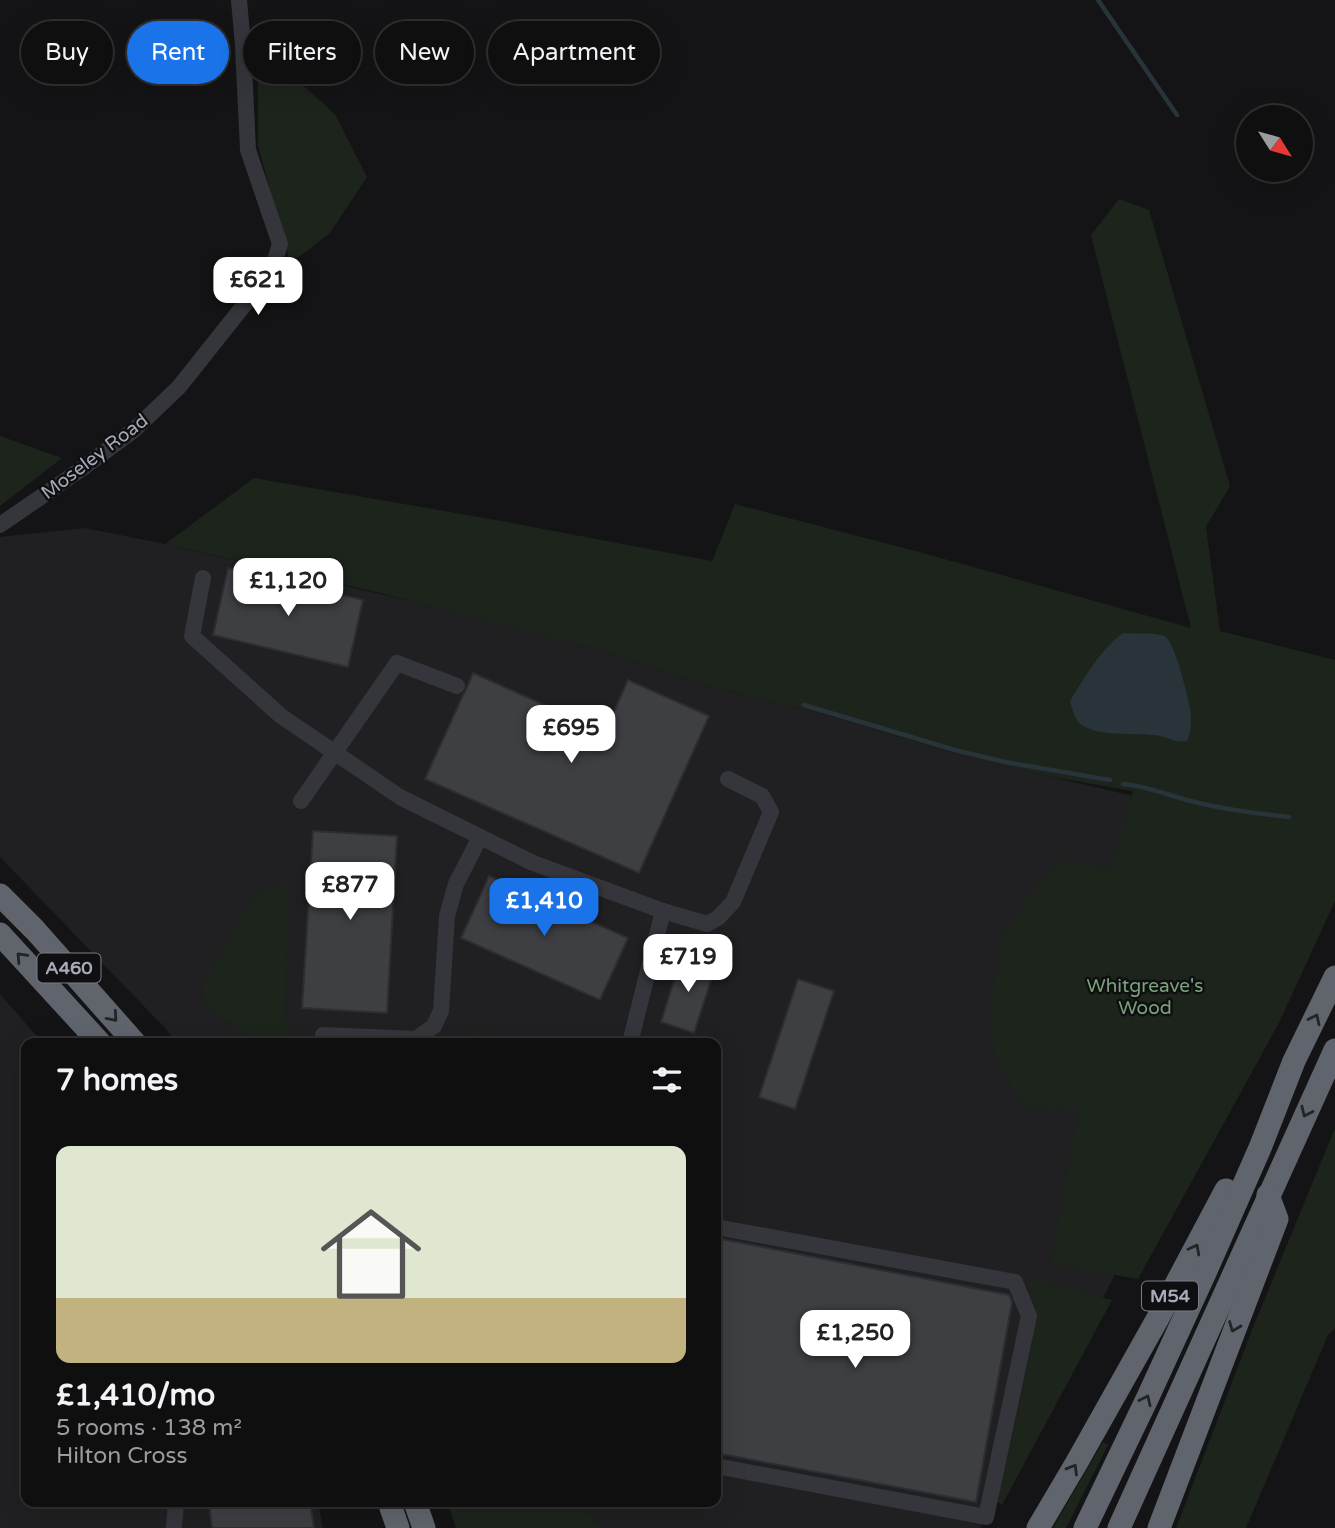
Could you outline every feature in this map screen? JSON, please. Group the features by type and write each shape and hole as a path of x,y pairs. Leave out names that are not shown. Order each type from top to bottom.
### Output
{"highway":[{"name":"A460","path":"0,895 35,930 131,1038"},
{"name":"A460","path":"0,934 95,1038"},
{"name":"M54","path":"1038,1528 1158,1318 1223,1196 1255,1126 1294,1060 1335,977"},
{"name":"M54","path":"1119,1528 1335,1049"},
{"name":"M54","path":"1085,1528 1205,1273 1260,1148 1294,1060"},
{"path":"1158,1528 1277,1219 1268,1195"},
{"path":"391,1507 398,1528"},
{"path":"417,1507 424,1528"}],"street":[{"name":"Moseley Road","path":"0,525 134,430 179,387 272,270 280,244 248,150 239,0"},
{"path":"203,578 192,636 281,716 400,797 533,863 663,911 707,924 718,918 733,902 771,812 762,796 728,779"},
{"path":"302,801 397,663 457,686"},
{"path":"418,1038 434,1027 442,1011 447,916 456,884 480,837"},
{"path":"631,1038 663,911"},
{"path":"323,1035 393,1038"},
{"path":"721,1228 1015,1282 1028,1316 986,1517 721,1467"},
{"path":"174,1528 176,1507"}],"shaded area":[{"path":"85,528 165,544 449,610 608,652 712,687 819,713 974,759 1224,817 1115,1274 1014,1473 980,1528 467,1528 460,1507 721,1507 721,1038 172,1038 0,857 0,537"},
{"path":"1123,633 1158,634 1170,642 1182,674 1190,708 1187,741 1151,735 1099,732 1082,725 1076,718 1070,701 1100,656"},
{"path":"0,994 39,1038 21,1038 21,1507 319,1507 323,1528 0,1528"}],"green space":[{"path":"258,84 301,84 335,114 367,177 330,233 290,262 258,146"},
{"name":"Whitgreave's Wood","path":"1119,199 1149,210 1230,486 1206,527 1220,631 1335,660 1335,901 1279,1023 1138,1279 1051,1264 1079,1109 1024,1108 995,1057 991,1005 1002,935 1059,861 1111,870 1133,791 1052,777 974,759 819,713 712,687 608,652 376,592 165,544 254,478 712,561 735,504 1191,628 1091,235"},
{"path":"0,436 62,458 0,506"},
{"path":"289,881 284,1018 294,1038 248,1038 204,1004 203,984 254,896"},
{"path":"475,1030 500,1038 462,1038"},
{"path":"1335,1128 1335,1328 1328,1335 1246,1528 1176,1528 1252,1330"},
{"path":"1029,1278 1112,1300 1002,1505 996,1501 1019,1411 1036,1314"},
{"path":"1103,1442 1108,1445 1066,1528 1053,1528"},
{"path":"449,1507 586,1507 600,1528 456,1528"}],"building":[{"path":"228,568 363,600 348,667 213,635"},
{"path":"473,673 605,732 628,680 709,716 639,873 425,779"},
{"path":"313,831 397,836 387,1013 302,1008"},
{"path":"489,876 628,938 600,1000 461,938"},
{"path":"682,955 716,965 694,1033 661,1022"},
{"path":"798,979 834,991 795,1109 759,1097"},
{"path":"721,1239 1009,1295 1012,1302 976,1502 721,1454"},
{"path":"209,1507 311,1507 314,1528 212,1528"}],"waterway":[{"path":"1098,0 1177,115"},
{"path":"804,705 955,750 1005,762 1110,780"},
{"path":"1123,784 1148,788 1212,806 1289,817"}]}
